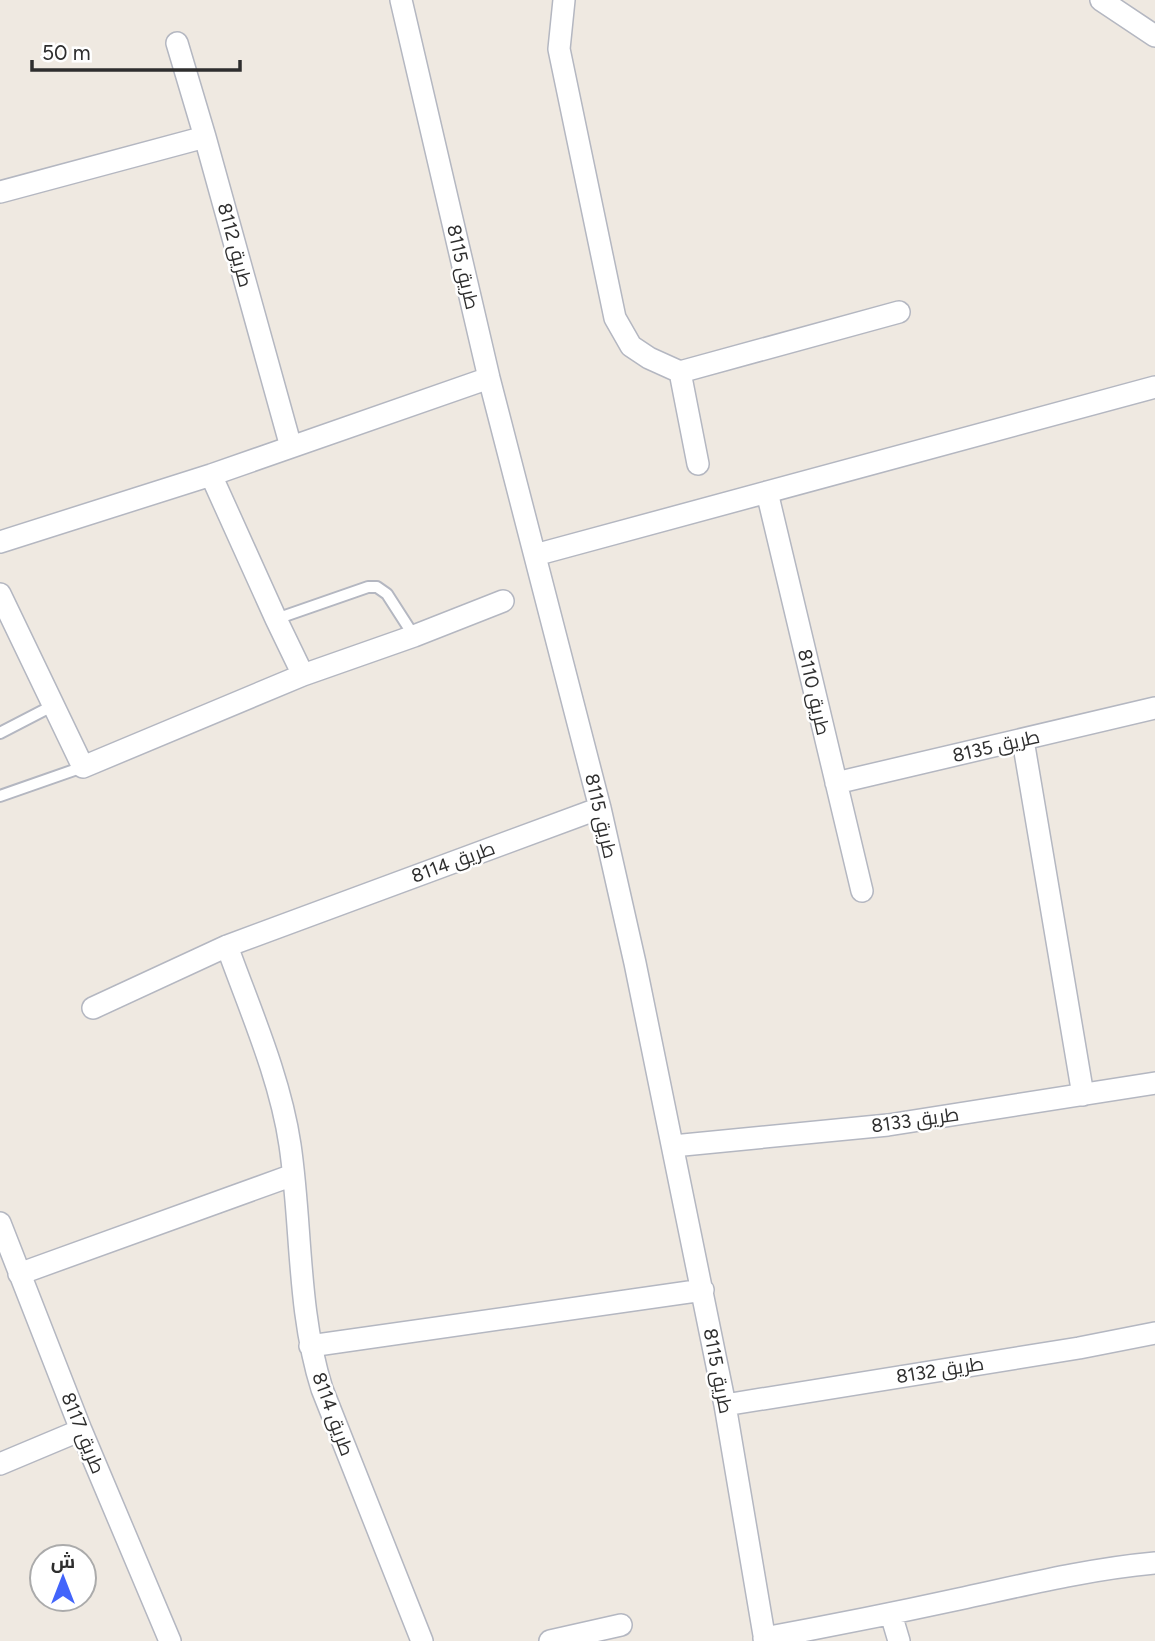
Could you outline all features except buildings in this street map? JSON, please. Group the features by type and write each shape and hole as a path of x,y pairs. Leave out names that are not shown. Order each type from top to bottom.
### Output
{"street":[{"name":"طريق 8115","path":"401,0 489,378 600,808 635,962 703,1290 765,1639"},
{"path":"564,0 559,49 615,318 631,346 649,358 680,372 899,312"},
{"path":"1101,0 1155,36"},
{"name":"طريق 8112","path":"177,43 291,447"},
{"path":"0,192 205,137"},
{"path":"680,372 698,464"},
{"path":"0,542 211,475 489,378"},
{"path":"535,555 1155,387"},
{"path":"211,475 303,675"},
{"name":"طريق 8110","path":"767,492 862,891"},
{"path":"0,594 83,767 303,675 503,601"},
{"name":"طريق 8135","path":"836,783 1155,708"},
{"path":"1023,740 1083,1095"},
{"name":"طريق 8114","path":"93,1008 227,946 600,808"},
{"name":"طريق 8114","path":"227,946 280,1093 289,1138 310,1346 322,1389 422,1641"},
{"name":"طريق 8133","path":"673,1146 888,1125 1155,1083"},
{"path":"19,1274 293,1175"},
{"name":"طريق 8117","path":"0,1223 170,1641"},
{"path":"310,1346 703,1290"},
{"name":"طريق 8132","path":"725,1405 1079,1348 1155,1333"},
{"path":"0,1464 82,1430"},
{"path":"765,1639 1063,1577 1155,1563"},
{"path":"891,1614 899,1641"},
{"path":"550,1641 621,1625"}],"lane":[{"path":"276,619 368,587 377,587 387,594 414,636"},
{"path":"0,733 54,705"},
{"path":"0,796 83,767"}]}
